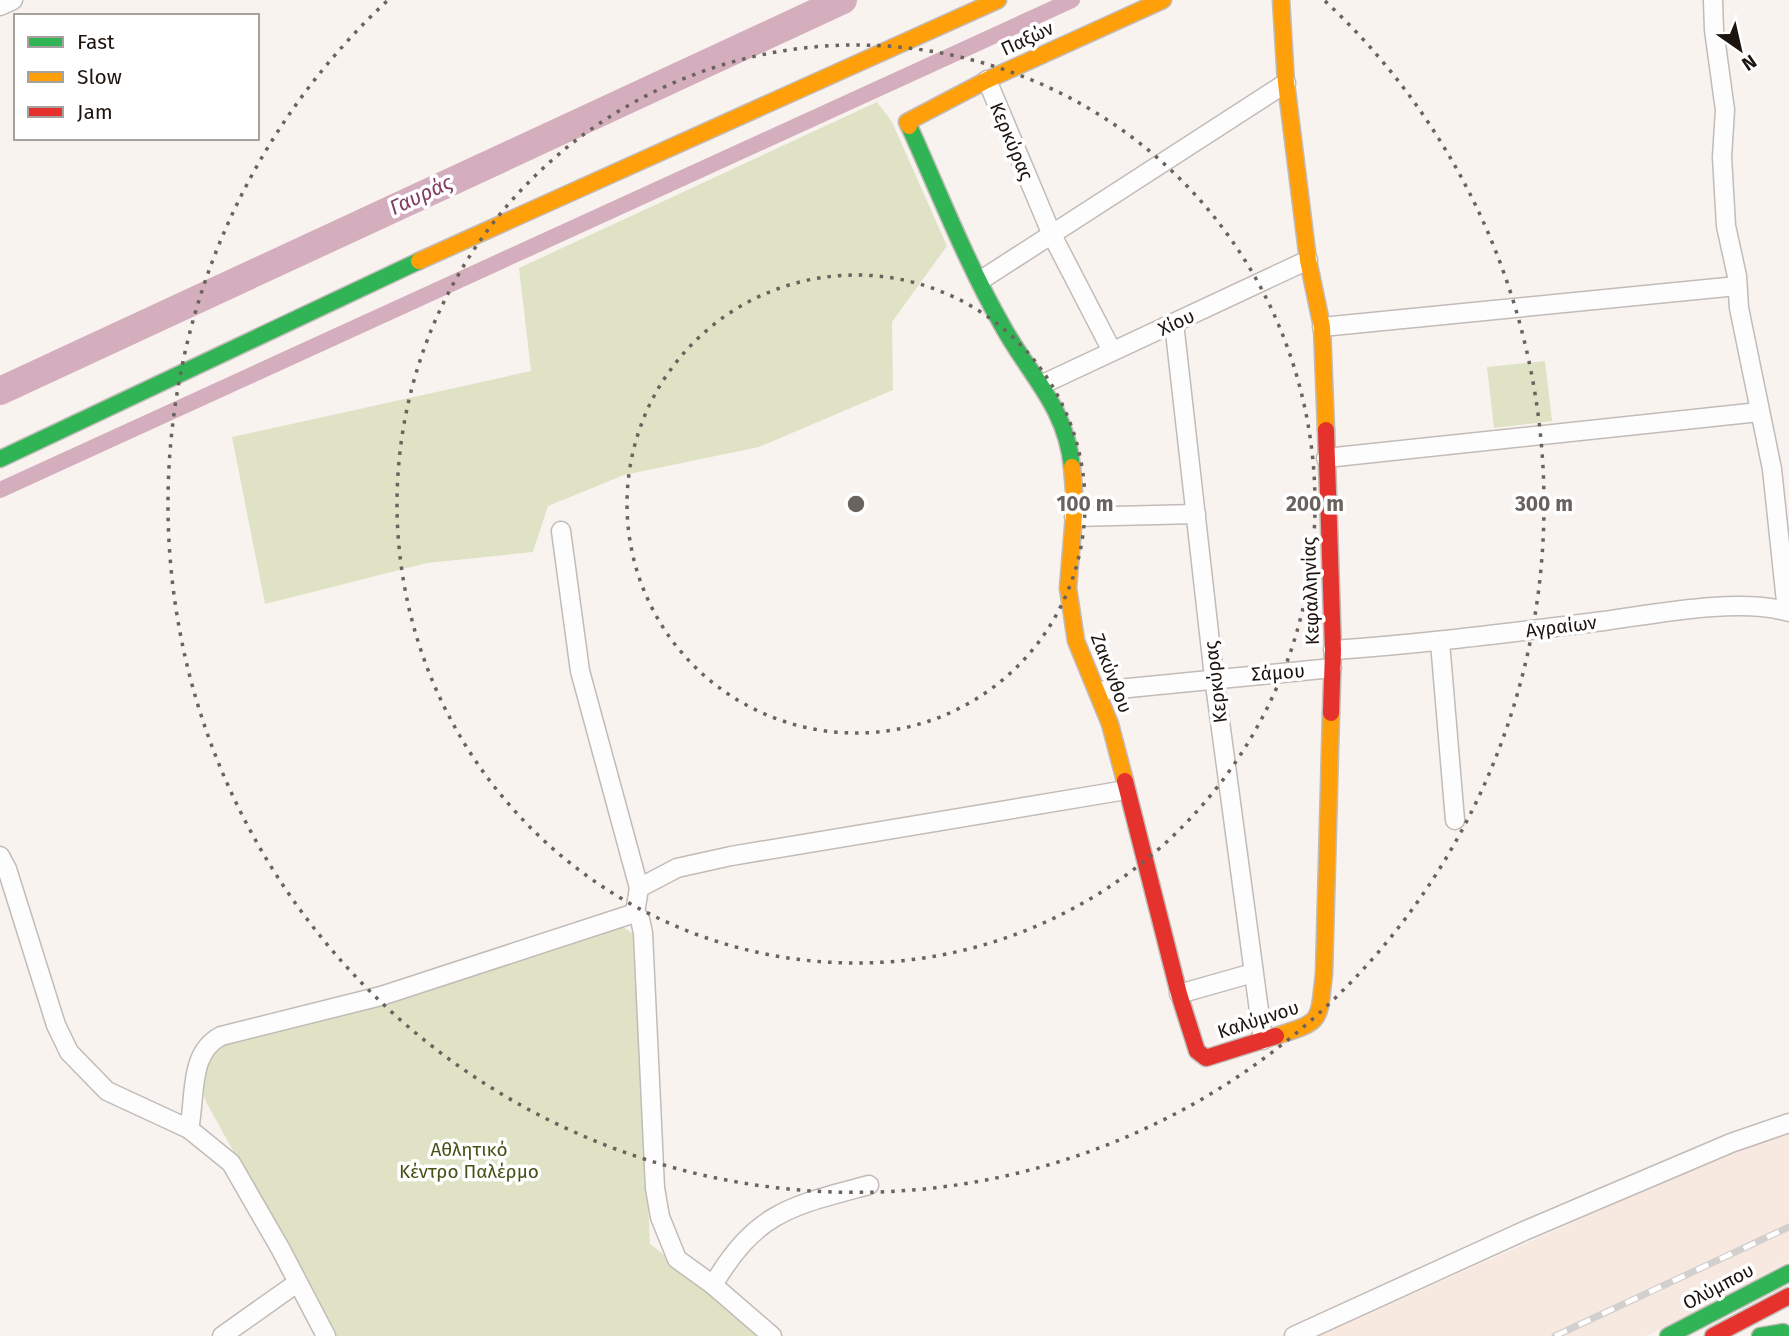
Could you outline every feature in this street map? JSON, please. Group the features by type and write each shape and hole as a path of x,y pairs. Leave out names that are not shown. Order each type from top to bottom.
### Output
{"street":[{"path":"0,6 13,0"},
{"path":"0,459 541,204 794,94 998,0"},
{"name":"Παξών","path":"910,119 986,80 1163,0"},
{"name":"Κεφαλληνίας","path":"1281,0 1286,83 1308,260 1322,327 1333,659 1328,896 1319,1016"},
{"path":"1713,0 1714,30 1725,110 1722,157 1726,226 1780,524 1788,611"},
{"name":"Κερκύρας","path":"986,80 1052,235 1112,351"},
{"path":"981,280 1286,83"},
{"name":"Ζακύνθου","path":"910,119 908,126 1008,336 1043,384 1069,438 1074,470 1070,609 1076,641 1098,691 1151,873 1179,994 1197,1051 1206,1058"},
{"name":"Χίου","path":"1043,384 1308,260"},
{"path":"1322,327 1737,286"},
{"name":"Κερκύρας","path":"1174,323 1214,677 1263,1040"},
{"path":"1326,458 1759,412"},
{"path":"1074,517 1196,514"},
{"path":"561,531 580,671 639,888 635,913 640,919 643,933 655,1188 660,1217 677,1259 713,1285 772,1336"},
{"name":"Αγραίων","path":"1333,659 1440,642 1660,614 1750,606 1788,611"},
{"path":"1440,642 1455,820"},
{"name":"Σάμου","path":"1098,691 1333,659"},
{"path":"639,888 677,868 731,856 1126,790"},
{"path":"0,856 7,869 56,1026 69,1052 107,1091 189,1129 231,1163 326,1336"},
{"path":"189,1129 199,1059 207,1045 221,1036 381,996 635,913"},
{"path":"1179,994 1253,973"},
{"name":"Καλύμνου","path":"1206,1058 1313,1024 1319,1016"},
{"path":"1294,1336 1524,1231 1731,1143 1789,1124"},
{"path":"713,1285 742,1242 776,1214 869,1185"},
{"name":"Ολύμπου","path":"1668,1336 1789,1273"},
{"path":"222,1336 297,1283"},
{"path":"1713,1336 1789,1296"},
{"path":"1760,1336 1786,1331"}],"shaded area":[{"path":"1789,1132 1789,1261 1647,1336 1318,1336 1756,1141"}],"green space":[{"path":"877,102 892,122 947,246 892,322 893,390 759,447 624,475 548,506 533,552 427,563 265,604 232,437 531,371 519,268"},
{"path":"1545,361 1552,421 1494,428 1487,367"},
{"name":"Αθλητικό Κέντρο Παλέρμο","path":"620,925 632,933 636,940 650,1244 767,1336 336,1336 206,1102 203,1080 215,1046"}],"waterway":[{"name":"Γαυράς","path":"0,391 843,0"},
{"path":"0,490 1072,0"}],"railway":[{"path":"1555,1336 1789,1227"}],"traffic: fast":[{"path":"909,126 989,301 1054,408 1068,445 1072,467"},
{"path":"0,459 419,261"},
{"path":"1668,1336 1789,1273"},
{"path":"1760,1336 1783,1332"}],"traffic: slow":[{"path":"419,261 998,0"},
{"path":"909,126 907,122 987,80 1163,0"},
{"path":"1281,0 1286,83 1308,260 1322,327 1326,430"},
{"path":"1072,467 1075,503 1068,588 1076,641 1110,724 1125,781"},
{"path":"1276,1036 1311,1022 1316,1017 1321,1002 1331,713"}],"traffic: jam":[{"path":"1326,430 1333,650 1331,713"},
{"path":"1125,781 1179,994 1197,1051 1206,1058 1276,1036"},
{"path":"1713,1336 1789,1296"}]}
